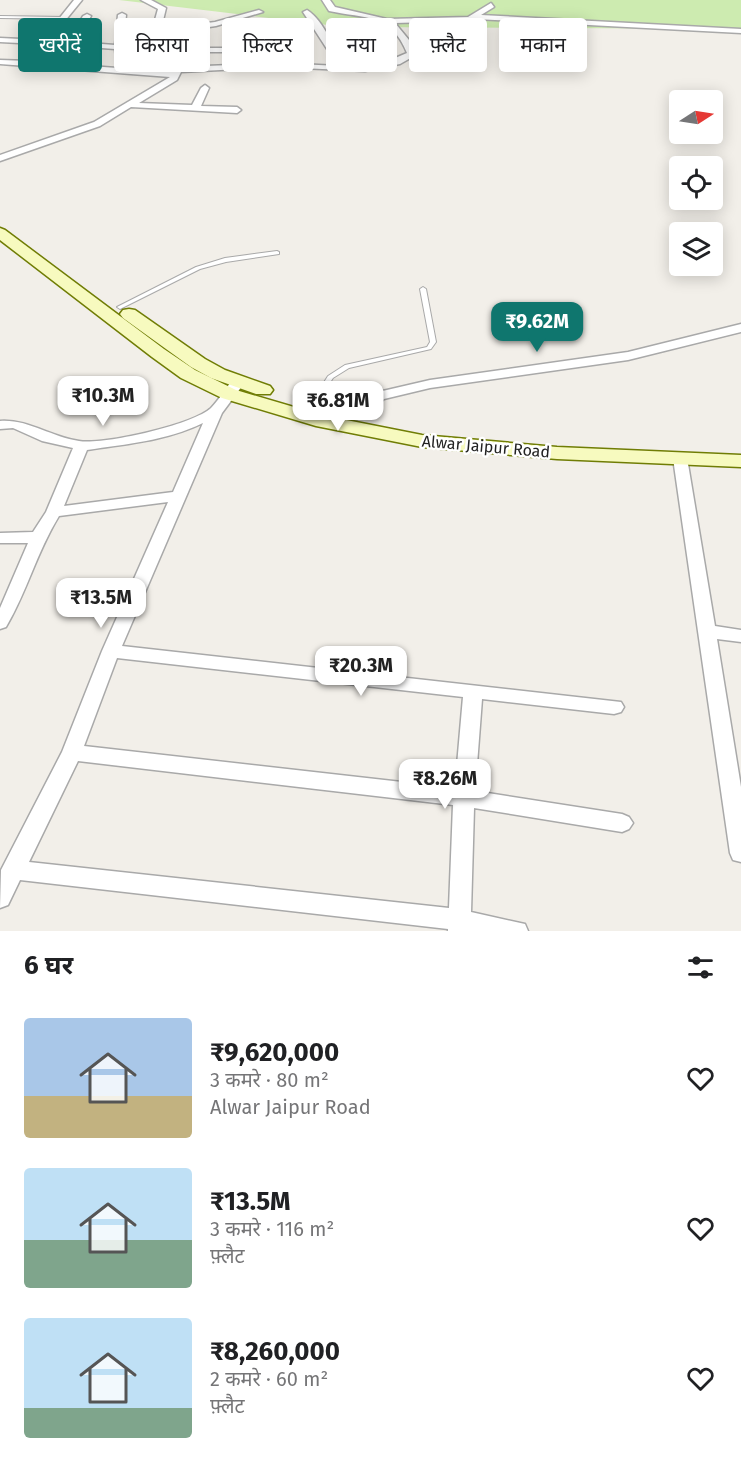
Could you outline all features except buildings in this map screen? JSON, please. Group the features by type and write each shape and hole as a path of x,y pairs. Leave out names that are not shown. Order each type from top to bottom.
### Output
{"main road":[{"name":"Alwar Jaipur Road","path":"0,220 63,262 120,307 234,388 316,420 422,441 557,453 680,458 735,454"},
{"name":"Alwar Jaipur Road","path":"0,233 158,354 188,374 234,388 397,426 489,436 735,454"}],"street":[{"path":"64,18 78,0"},
{"path":"145,0 162,9 160,18"},
{"path":"326,0 332,9 369,14 379,18"},
{"path":"473,18 491,6"},
{"path":"210,25 259,12"},
{"path":"307,12 326,40"},
{"path":"87,16 72,42 114,47"},
{"path":"487,19 741,31"},
{"path":"397,30 406,38 409,48"},
{"path":"0,40 18,41"},
{"path":"0,62 18,63"},
{"path":"210,70 282,65 326,68"},
{"path":"0,158 97,124 170,82 177,72"},
{"path":"195,108 205,88"},
{"path":"131,104 237,110"},
{"path":"352,416 379,396 430,384 628,356 741,328"},
{"path":"0,898 72,752 111,651 216,412 234,388"},
{"path":"0,425 15,424 47,438 81,446 149,437 177,430 216,412"},
{"path":"0,623 5,606 38,537 54,512 81,446"},
{"path":"680,458 737,806 741,853"},
{"path":"54,512 178,496"},
{"path":"0,538 38,537"},
{"path":"708,632 741,636"},
{"path":"111,651 614,706"},
{"path":"459,926 464,798 473,691"},
{"path":"72,752 464,798 622,822"},
{"path":"12,870 459,926 517,931"}],"lane":[{"path":"0,17 64,18"},
{"path":"120,307 198,268 225,260 277,253"},
{"path":"312,406 330,377 347,366 429,348 433,342 423,288"}],"green space":[{"path":"119,0 741,0 741,29 587,28 587,18 499,18 499,28 487,28 487,18 409,18 409,27 397,27 397,18 326,18 326,25 314,23 314,18 270,18"}]}
